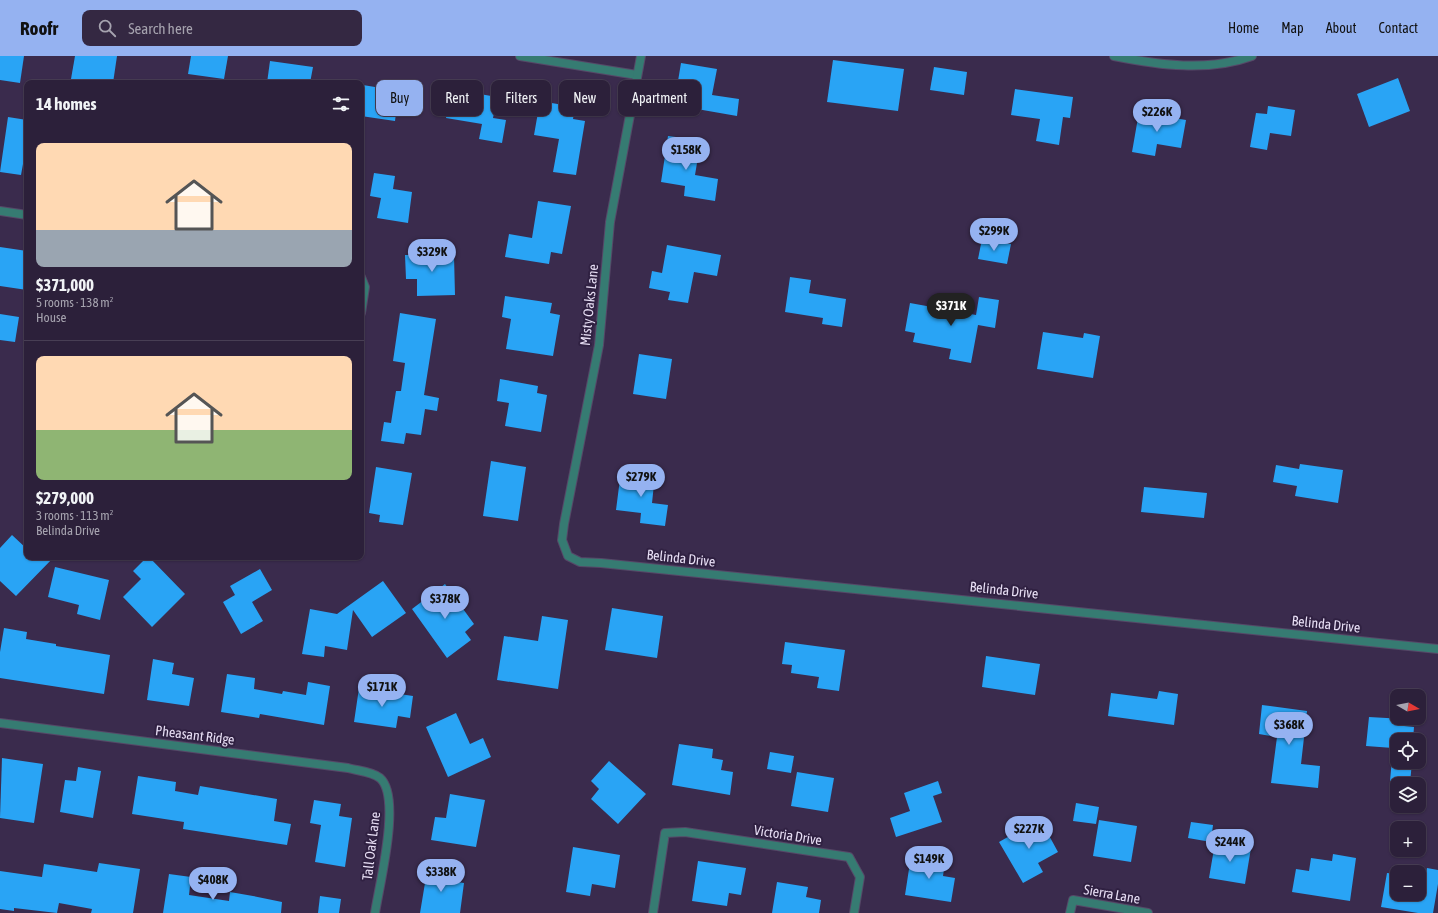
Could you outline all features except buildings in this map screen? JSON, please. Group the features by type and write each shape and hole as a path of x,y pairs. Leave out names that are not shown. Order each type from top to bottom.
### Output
{"street":[{"path":"520,56 638,75"},
{"name":"Misty Oaks Lane","path":"568,556 562,540 564,524 599,345 610,222 641,56"},
{"path":"1114,56 1173,64 1205,66 1236,62 1252,56"},
{"path":"0,210 24,214"},
{"name":"Belinda Drive","path":"568,556 580,562 601,562 1438,649"},
{"name":"Pheasant Ridge","path":"0,723 348,768 372,774 383,782"},
{"name":"Tall Oak Lane","path":"375,913 389,830 390,803 386,787 383,782"},
{"name":"Victoria Drive","path":"653,913 666,833 685,832 849,857 860,876 854,913"},
{"name":"Sierra Lane","path":"1070,913 1073,900 1148,913"}]}
